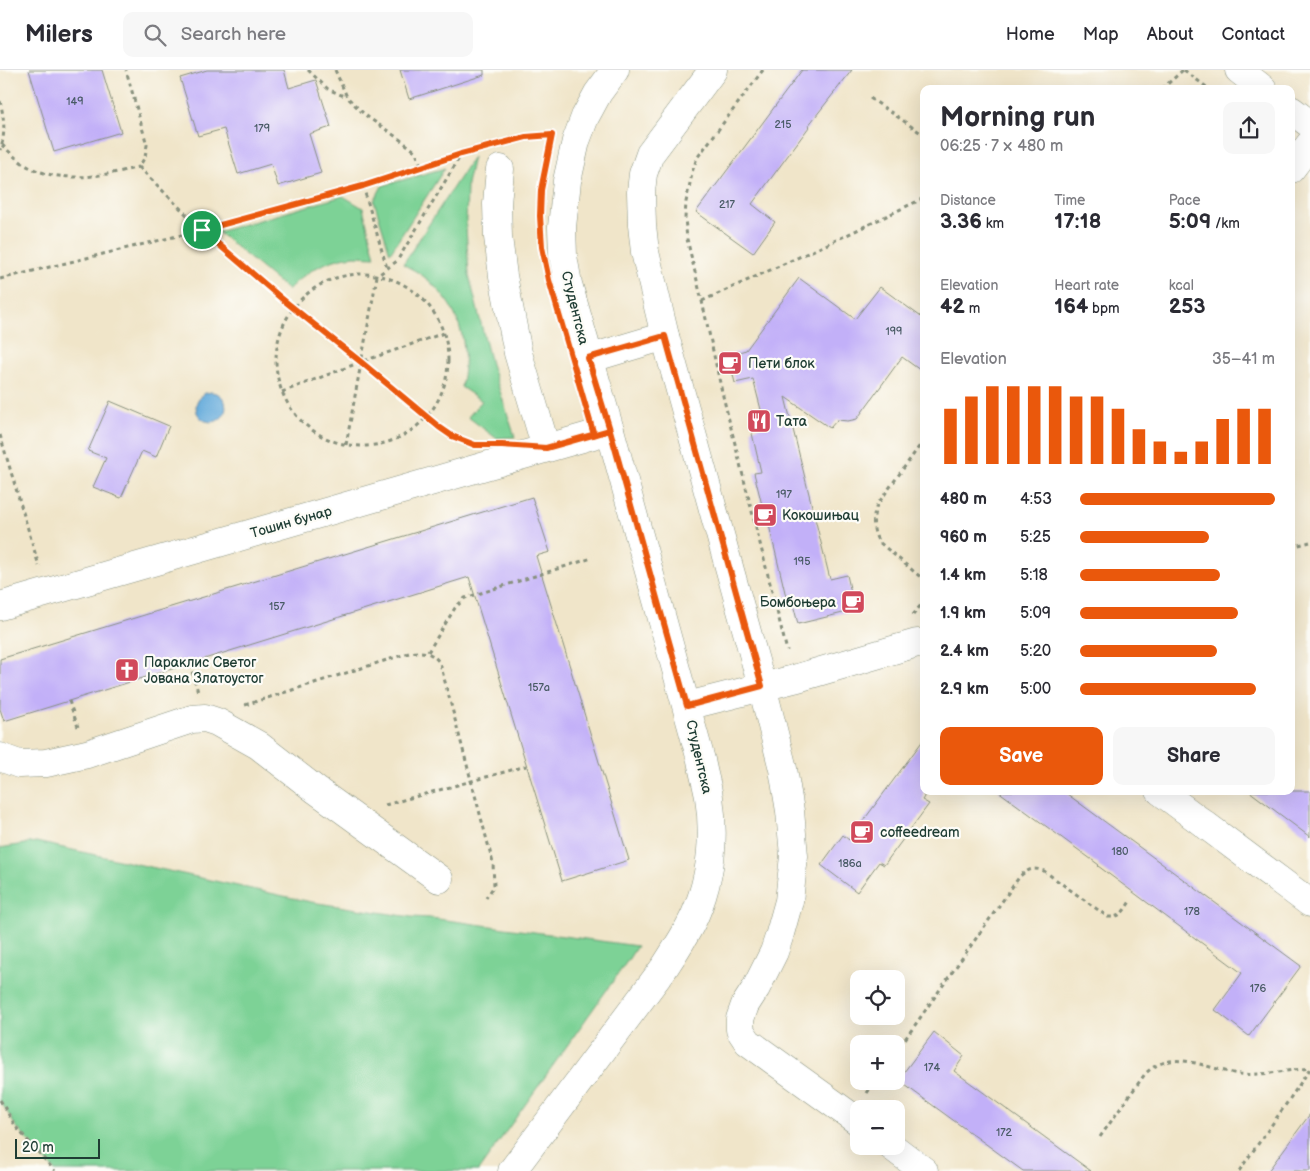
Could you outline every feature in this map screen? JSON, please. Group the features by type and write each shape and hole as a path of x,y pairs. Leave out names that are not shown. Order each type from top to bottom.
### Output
{"street":[{"name":"Студентска","path":"512,1171 664,968 684,936 700,902 711,850 712,821 709,796 687,706 588,358 568,284 563,256 562,227 567,181 576,140 598,93 615,70"},
{"path":"713,70 650,154 643,174 642,225 645,252 665,336 762,686 787,788 792,831 793,863 789,901 774,952 745,1005 740,1019 740,1030 748,1042 850,1116"},
{"path":"1239,70 1258,85"},
{"path":"1295,113 1310,124"},
{"path":"1295,164 1310,144"},
{"path":"494,158 498,236 503,276 518,353 546,448"},
{"path":"588,358 665,336"},
{"name":"Тошин бунар","path":"0,606 610,430"},
{"path":"687,706 794,679 920,643"},
{"path":"0,757 19,764 46,763 87,754 192,719 204,718 217,722 258,745 316,790 439,879"},
{"path":"1165,795 1310,903"},
{"path":"903,1155 924,1171"}],"path":[{"path":"2,145 28,166 46,173 72,177 116,173 139,167 145,157 147,145 126,70"},
{"path":"308,70 328,89 347,97 365,115 415,151 422,167"},
{"path":"336,70 347,97"},
{"path":"763,70 697,158 686,202 685,218 687,239 724,401 794,679"},
{"path":"1166,85 1183,70 1204,85"},
{"path":"870,98 920,132"},
{"path":"0,101 5,126 0,150"},
{"path":"507,142 526,137 552,135"},
{"path":"346,445 378,276 397,261 461,154"},
{"path":"0,279 202,230 363,186 461,154 494,158"},
{"path":"139,167 202,230 281,298 427,417 452,436 468,442"},
{"path":"363,186 388,268"},
{"path":"702,301 920,200"},
{"path":"355,274 378,276 400,283 419,296 434,313 444,333 449,362 443,392 427,417 404,436 376,445 346,445 319,435 297,417 282,392 276,363 280,334 294,308 311,291 332,280 355,274"},
{"path":"282,392 444,333"},
{"path":"0,435 47,592"},
{"path":"920,446 877,505 874,514 874,534 879,542 920,577"},
{"path":"1295,546 1310,542"},
{"path":"428,652 460,602 465,598 592,558"},
{"path":"204,718 409,653 428,652 440,663 493,863 494,886 486,898"},
{"path":"350,814 526,766"},
{"path":"905,1039 1020,876 1028,869 1036,868 1044,871 1108,917 1116,918 1131,900"},
{"path":"1100,1137 1145,1074 1152,1067 1167,1061 1185,1061 1240,1074 1310,1068"},
{"path":"1239,1171 1310,1068"},
{"path":"0,1100 16,1127 55,1171"}],"green space":[{"path":"473,157 467,184 466,227 469,275 491,364 515,437 496,438 468,417 482,401 461,387 464,355 463,340 459,326 446,299 421,274 403,264"},
{"path":"445,168 390,253 374,201 382,186"},
{"path":"343,196 363,208 375,257 355,256 336,259 310,271 288,290 218,232"},
{"path":"36,842 311,902 637,946 478,1171 55,1171 16,1127 0,1100 0,848"}],"water":[{"path":"211,392 222,396 226,407 222,418 211,422 200,418 196,407 200,396"}],"building":[{"path":"29,70 102,70 121,132 54,152"},
{"path":"207,70 284,70 289,88 316,80 331,127 309,134 321,173 278,186 271,164 238,174 224,129 198,136 180,78"},
{"path":"400,70 484,70 484,75 409,99"},
{"path":"802,70 852,70 808,126 752,204 775,222 753,253 696,212"},
{"path":"799,278 855,319 880,287 920,316 920,370 902,357 857,419 848,421 837,420 830,428 785,397 830,579 847,575 855,610 798,624 793,604 788,605 768,521 766,521 754,473 761,472 751,429 765,425 753,379 735,383 728,355 746,350"},
{"path":"110,401 169,426 156,457 142,451 121,498 93,487 106,458 88,451"},
{"path":"532,497 550,552 536,556 629,860 562,881 469,577 4,721 0,709 0,659"},
{"path":"920,744 920,795 924,795 922,800 929,804 884,865 879,862 857,892 821,865 843,835 849,840"},
{"path":"1295,791 1310,791 1310,837 1254,795 1295,795"},
{"path":"1003,795 1068,795 1301,966 1249,1036 1215,1010 1242,973"},
{"path":"934,1032 964,1056 954,1071 1091,1171 1023,1171 905,1085 905,1071"},
{"path":"1310,1114 1310,1171 1268,1171"}],"place":[{"name":"Пети блок","path":"730,363"},
{"name":"Тата","path":"759,421"},
{"name":"Кокошињац","path":"765,515"},
{"name":"Бомбоњера","path":"853,602"},
{"name":"Параклис Светог Јована Златоустог","path":"127,670"},
{"name":"coffeedream","path":"862,832"}],"route":[{"path":"202,230 281,298 452,436 475,445 546,448 582,439 610,430 687,706 762,686 665,336 588,358 610,430 594,435 549,280 542,247 541,190 552,135 526,137 461,154 363,186 202,230"}]}
